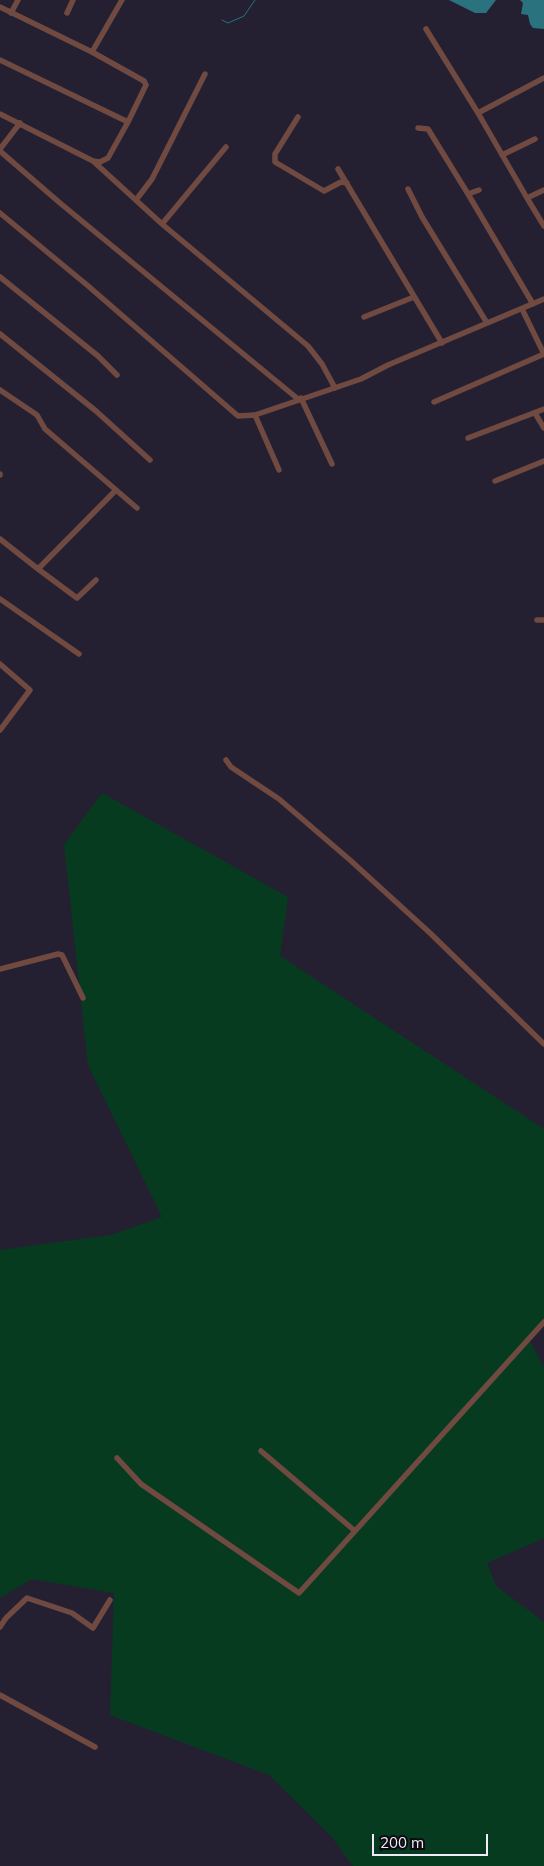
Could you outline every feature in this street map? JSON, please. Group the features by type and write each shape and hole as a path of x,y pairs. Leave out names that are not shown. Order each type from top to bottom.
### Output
{"street":[{"path":"11,13 18,0"},
{"path":"67,13 73,0"},
{"path":"92,52 122,0"},
{"path":"0,7 92,52 144,81 146,85 108,158 104,162 93,161"},
{"path":"426,29 544,226"},
{"path":"0,60 128,122"},
{"path":"136,200 152,179 205,74"},
{"path":"478,113 544,78"},
{"path":"0,114 93,161 162,224 308,346 322,364 335,388"},
{"path":"298,116 275,154 275,162 324,191 341,182 346,184"},
{"path":"20,124 0,150 54,198 299,399 332,464"},
{"path":"418,128 428,129 533,304"},
{"path":"502,155 534,139"},
{"path":"162,224 226,147"},
{"path":"338,169 442,343"},
{"path":"408,189 422,217 487,323"},
{"path":"468,194 479,190"},
{"path":"528,198 544,190"},
{"path":"0,214 87,285 238,416 255,415 361,379 544,299"},
{"path":"0,277 98,356 116,375"},
{"path":"364,318 414,297"},
{"path":"434,402 544,354 522,309"},
{"path":"0,334 96,411 150,460"},
{"path":"0,390 37,415 45,429 136,508"},
{"path":"468,438 544,408"},
{"path":"535,413 544,428"},
{"path":"255,415 279,470"},
{"path":"495,481 544,461"},
{"path":"38,570 115,491"},
{"path":"0,540 77,598 96,580"},
{"path":"0,599 79,654"},
{"path":"537,620 544,620"},
{"path":"0,664 30,690 0,730"},
{"path":"226,760 231,767 279,799 342,854 430,933 544,1044"},
{"path":"0,969 58,954 62,955 83,998"},
{"path":"117,1458 141,1484 299,1593 544,1322"},
{"path":"261,1451 355,1531"},
{"path":"0,1627 6,1618 27,1598 72,1613 93,1628 110,1600"},
{"path":"0,1695 95,1747"}],"green space":[{"path":"102,793 288,897 280,956 544,1129 544,1325 530,1341 544,1368 544,1538 487,1563 496,1586 544,1622 544,1866 353,1866 331,1836 269,1775 110,1715 114,1593 32,1579 0,1598 0,1250 111,1235 162,1217 88,1065 64,845"}],"water":[{"path":"449,0 496,0 486,13 475,13"},
{"path":"520,0 544,0 544,29 533,28 528,15 521,14 523,3"}],"waterway":[{"path":"222,20 228,23 244,16 255,0"}]}
